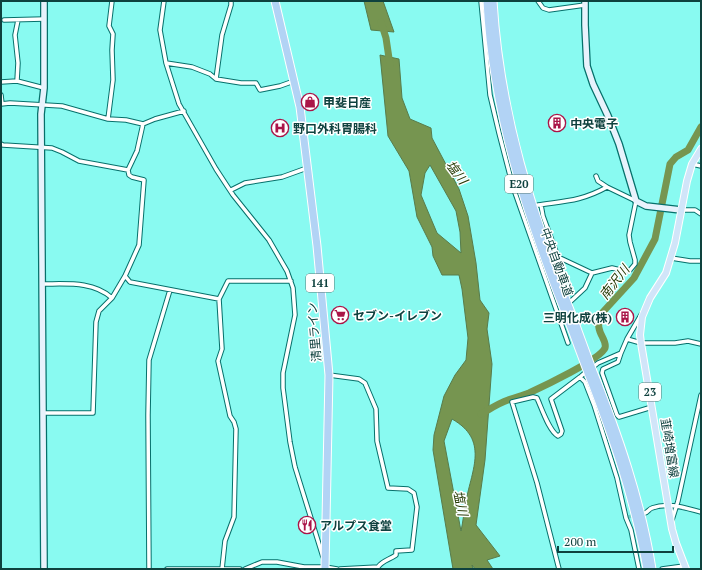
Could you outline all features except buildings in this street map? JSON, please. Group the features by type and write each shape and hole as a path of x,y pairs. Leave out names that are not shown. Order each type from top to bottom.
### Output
{"highway":[{"name":"清里ライン","path":"275,1 300,108 318,254 329,375 324,566"},
{"name":"中央自動車道","path":"487,1 490,39 496,79 511,154 525,204 544,260 571,321"},
{"name":"中央自動車道","path":"493,1 501,78 516,153 549,259 590,371 626,478 638,522 647,569"},
{"name":"中央自動車道","path":"590,371 610,414 631,476 643,520 652,569"}],"main road":[{"name":"韮崎増富線","path":"685,567 676,543 671,521 641,343 640,328 644,311 664,277 671,258 692,164 701,149"}],"street":[{"path":"44,1 44,88 42,104 44,569"},
{"path":"108,119 113,80 113,34 109,26 112,1"},
{"path":"164,1 160,30 166,63 179,104 216,169 230,190 269,240 282,261 291,281 295,315 283,378 290,442 295,467 324,566"},
{"path":"216,79 222,35 231,1"},
{"path":"481,1 490,95 499,133 513,188 554,308 568,343"},
{"path":"538,1 543,8 549,10 585,3 584,20 587,66 593,84 619,144 636,201 630,235 630,242 635,260 633,268 625,271 612,268 592,273 558,257 539,205 576,200 596,193 607,187"},
{"path":"4,20 44,19"},
{"path":"17,81 18,63 15,35 18,20"},
{"path":"166,63 192,67 210,74 216,79 241,83 256,83 260,90 280,86 294,81"},
{"path":"1,82 17,81 44,88"},
{"path":"1,95 1,104 42,104 62,106 108,119 126,120 143,124 184,111"},
{"path":"43,413 93,413 96,322 99,311 112,298 125,276 138,245 144,180 132,177 129,175 128,170 137,151 143,124"},
{"path":"1,144 58,150 79,161 128,170"},
{"path":"692,164 701,166"},
{"path":"230,190 245,183 282,178 308,168"},
{"path":"596,176 598,181 607,187 646,206 695,210 701,214"},
{"path":"671,258 701,261"},
{"path":"571,301 585,288 592,273"},
{"path":"125,276 130,282 219,299"},
{"path":"222,569 225,541 234,517 236,429 230,416 218,361 222,349 219,299 228,281 291,281"},
{"path":"43,284 79,284 105,291 112,298"},
{"path":"150,569 148,415 149,360 170,290"},
{"path":"644,311 627,339 618,362 603,369 602,373 619,417 652,407"},
{"path":"627,339 641,343 672,344 688,341 701,344"},
{"path":"559,569 512,402 533,397 537,398 551,428 555,435 558,436 562,431 551,399 598,364 621,353"},
{"path":"329,375 359,379 365,383 376,409 377,441 388,488 408,489 414,493 417,507 412,550 396,551 396,555 382,561 378,567 340,569"},
{"path":"580,377 585,382 602,428 631,530 638,569"},
{"path":"671,521 676,506 701,395"},
{"path":"644,513 653,507 668,505 701,512"},
{"path":"245,569 262,562 277,562 291,567 324,566 337,569"},
{"path":"662,569 685,567"},
{"path":"167,569 240,569"}],"shaded area":[{"path":"364,1 383,1 394,32 371,30"},
{"path":"380,55 399,59 402,98 410,119 431,128 432,138 459,189 468,216 476,263 480,300 489,313 487,329 492,364 485,460 476,525 500,556 487,560 493,569 475,569 472,565 473,569 453,569 433,450 434,435 444,396 455,375 466,360 468,338 462,289 459,275 442,275 433,256 432,247 417,217 409,171 388,136","holes":["430,165 456,211 460,232 461,253 437,233 421,195 425,173","452,419 463,427 471,436 475,456 461,531 444,441"]}],"waterway":[{"name":"塩川","path":"381,22 386,38 390,65"},
{"name":"南沢川","path":"481,414 501,403 546,385 593,359 605,348 605,344 599,330 599,320 602,313 634,278 655,239 670,164 676,157 688,150 701,127"}],"tunnel":[{"path":"628,517 636,515"}],"place":[{"name":"甲斐日産","path":"310,102"},
{"name":"中央電子","path":"557,123"},
{"name":"野口外科胃腸科","path":"280,128"},
{"name":"セブン-イレブン","path":"340,315"},
{"name":"三明化成(株)","path":"625,317"},
{"name":"アルプス食堂","path":"307,525"}]}
